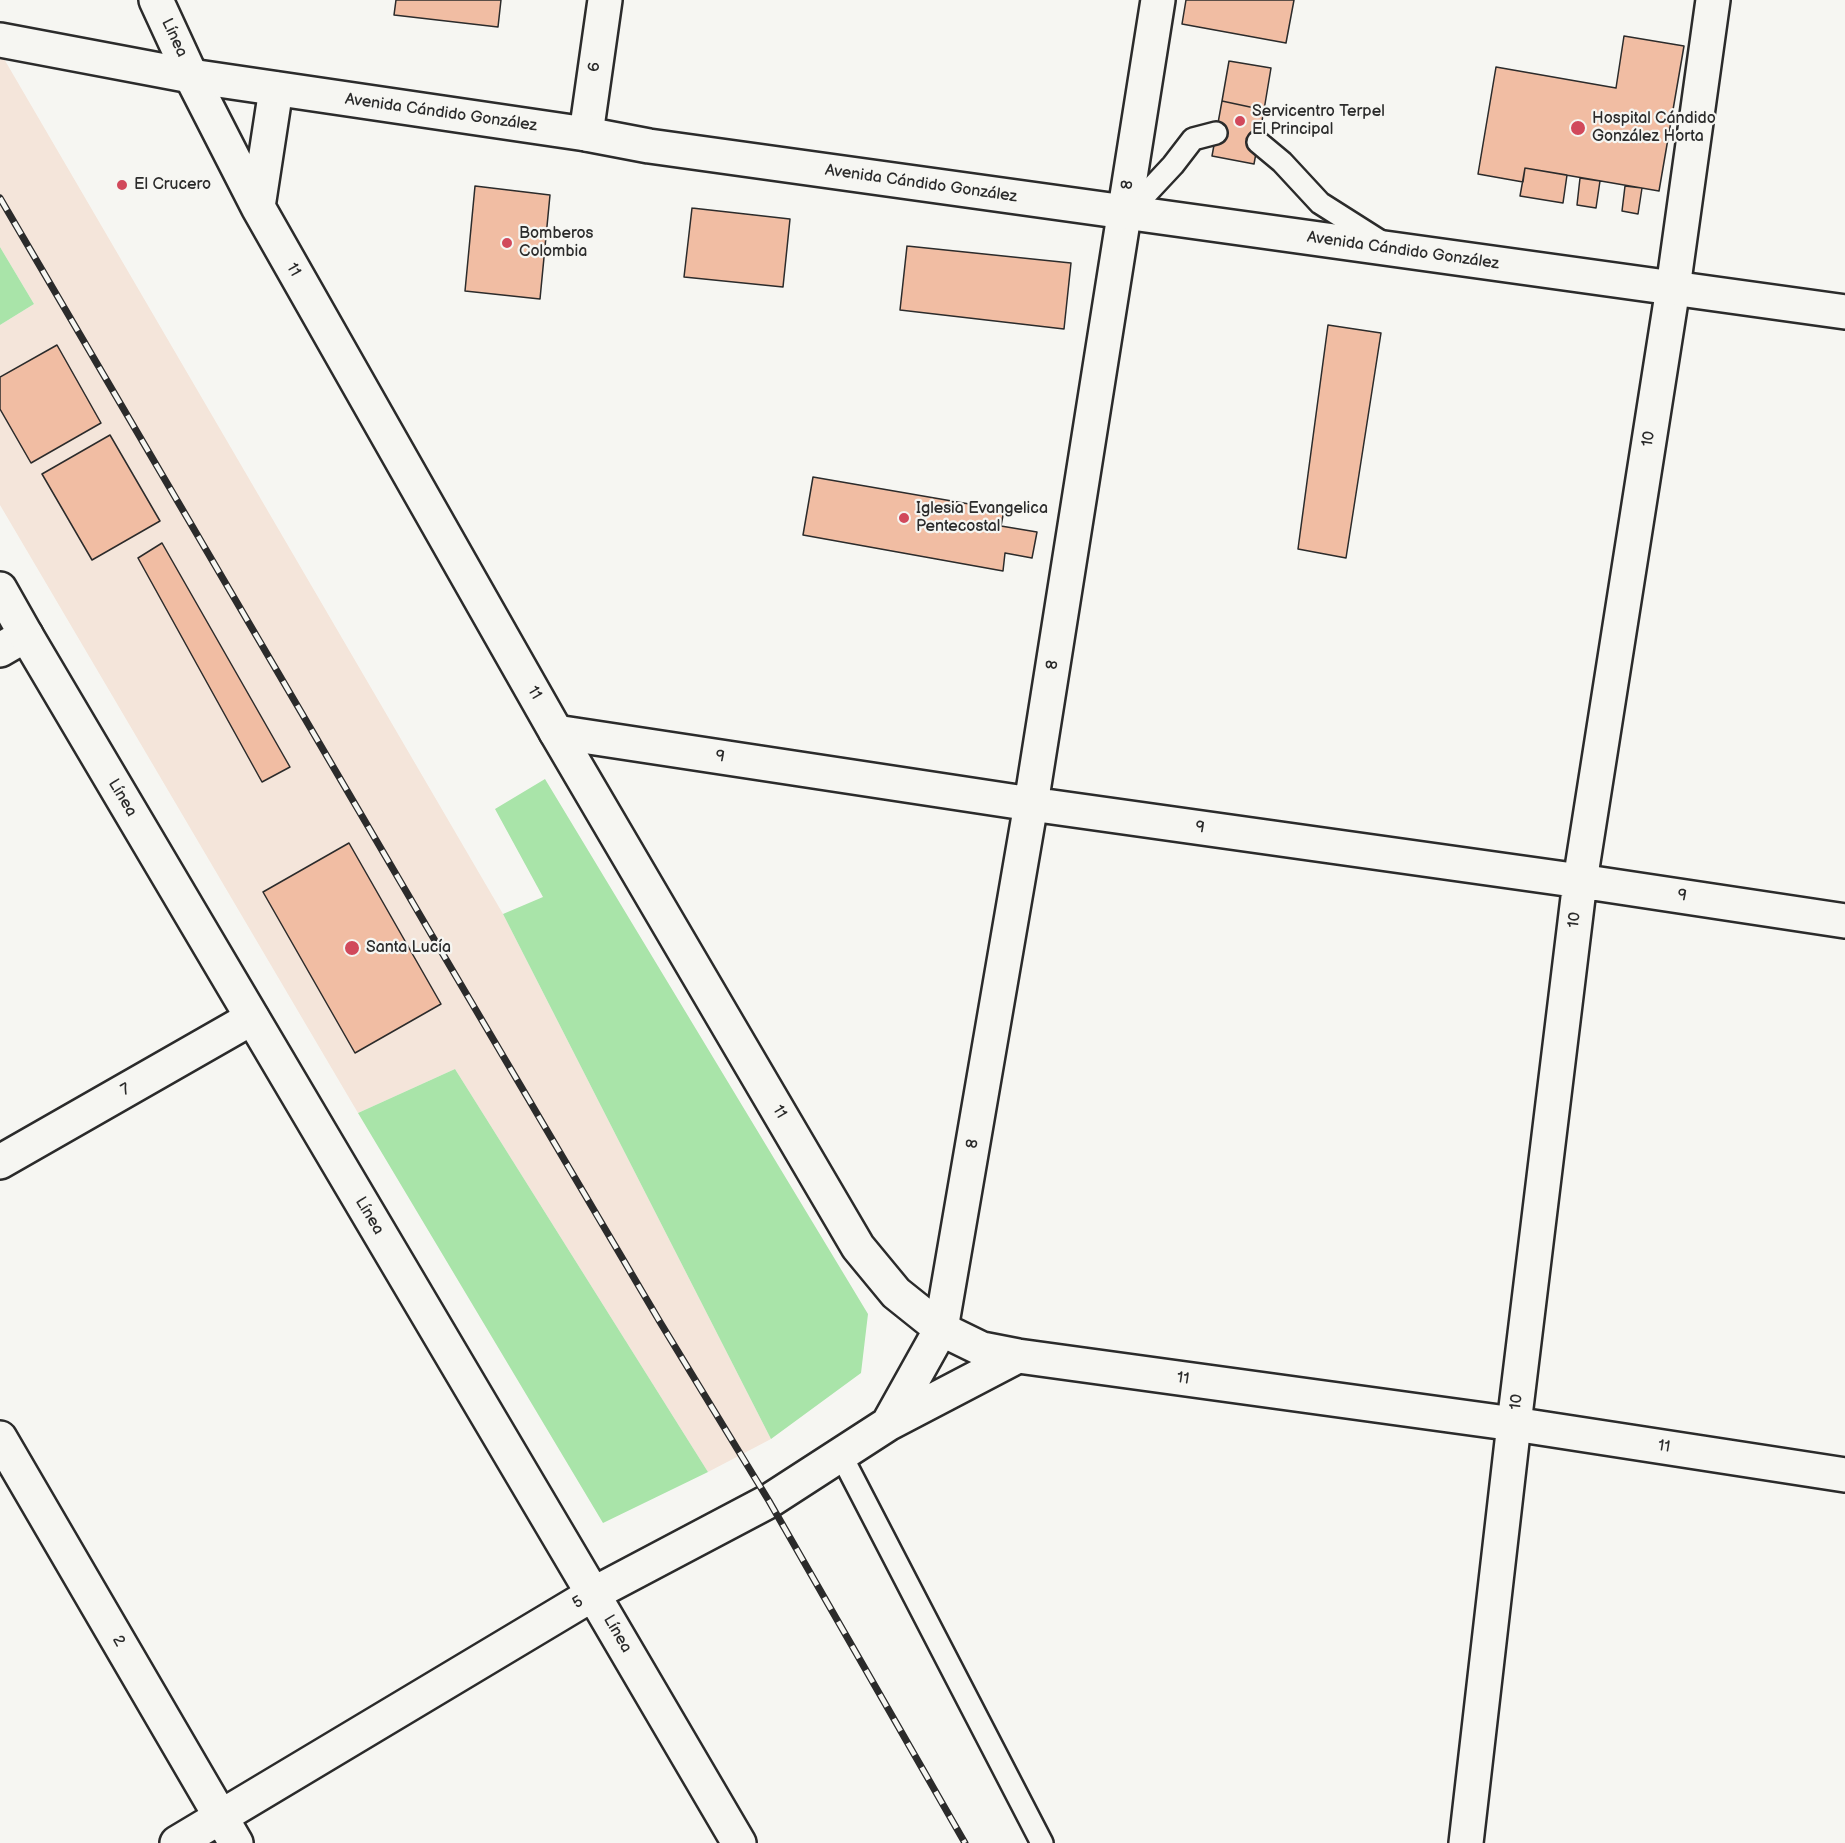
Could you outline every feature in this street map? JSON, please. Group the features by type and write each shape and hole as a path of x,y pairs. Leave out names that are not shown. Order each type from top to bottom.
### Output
{"street":[{"name":"Línea","path":"156,0 191,76"},
{"name":"6","path":"586,134 605,0"},
{"name":"8","path":"941,1329 1031,804 1158,0"},
{"name":"10","path":"1466,1843 1580,881 1673,288 1713,0"},
{"name":"Avenida Cándido González","path":"0,40 191,76 586,134 649,146 1845,312"},
{"name":"11","path":"191,76 258,207 556,732 858,1247 896,1293 941,1329 982,1348 1018,1356 1514,1424 1845,1475"},
{"path":"258,207 276,88"},
{"name":"Línea","path":"0,589 13,643 252,1018 739,1843"},
{"name":"9","path":"556,732 1031,804 1580,881 1845,921"},
{"name":"7","path":"0,1162 252,1018"},
{"name":"5","path":"177,1843 229,1830 593,1594 769,1501 888,1425 941,1329"},
{"path":"888,1425 1018,1356"},
{"name":"2","path":"0,1438 229,1830"}],"lane":[{"path":"1124,213 1145,195 1173,165 1193,139 1216,133"},
{"path":"1258,142 1282,162 1320,203 1394,250"},
{"path":"841,1455 1042,1843"}],"shaded area":[{"path":"0,52 503,914 771,1439 708,1472 455,1069 358,1113 0,505 0,325 34,304 0,247"}],"green space":[{"path":"0,247 34,304 0,325"},
{"path":"545,779 868,1314 861,1373 771,1439 503,914 543,897 495,809"},
{"path":"455,1069 708,1472 603,1523 358,1113"}],"building":[{"path":"396,0 501,0 498,27 394,15"},
{"path":"1186,0 1294,0 1286,43 1182,24"},
{"name":"Hospital Cándido González Horta","path":"1624,36 1684,46 1659,191 1525,168 1523,182 1478,174 1496,67 1616,88"},
{"path":"1229,61 1271,68 1264,110 1222,101"},
{"name":"Servicentro Terpel El Principal","path":"1222,101 1264,110 1254,164 1212,156"},
{"path":"1525,168 1567,175 1563,203 1520,196"},
{"path":"1580,178 1600,181 1596,208 1577,205"},
{"name":"Bomberos Colombia","path":"475,186 550,195 540,299 465,291"},
{"path":"1625,186 1642,188 1638,214 1622,211"},
{"path":"692,208 790,219 783,287 684,277"},
{"path":"907,246 1071,263 1064,329 900,310"},
{"path":"1328,325 1381,333 1346,558 1298,549"},
{"path":"57,345 101,423 31,463 0,409 0,377"},
{"path":"110,435 160,521 92,560 42,474"},
{"name":"Iglesia Evangelica Pentecostal","path":"813,477 1004,510 1001,526 1037,532 1032,558 1005,553 1003,571 803,535"},
{"path":"162,543 290,767 262,782 138,558"},
{"name":"Santa Lucía","path":"349,843 441,1004 355,1053 263,892"}],"railway":[{"path":"0,198 660,1322 769,1501 965,1843"}],"place":[{"name":"Servicentro Terpel El Principal","path":"1240,121"},
{"name":"Hospital Cándido González Horta","path":"1578,128"},
{"name":"El Crucero","path":"122,185"},
{"name":"Bomberos Colombia","path":"507,243"},
{"name":"Iglesia Evangelica Pentecostal","path":"904,518"},
{"name":"Santa Lucía","path":"352,948"}]}
